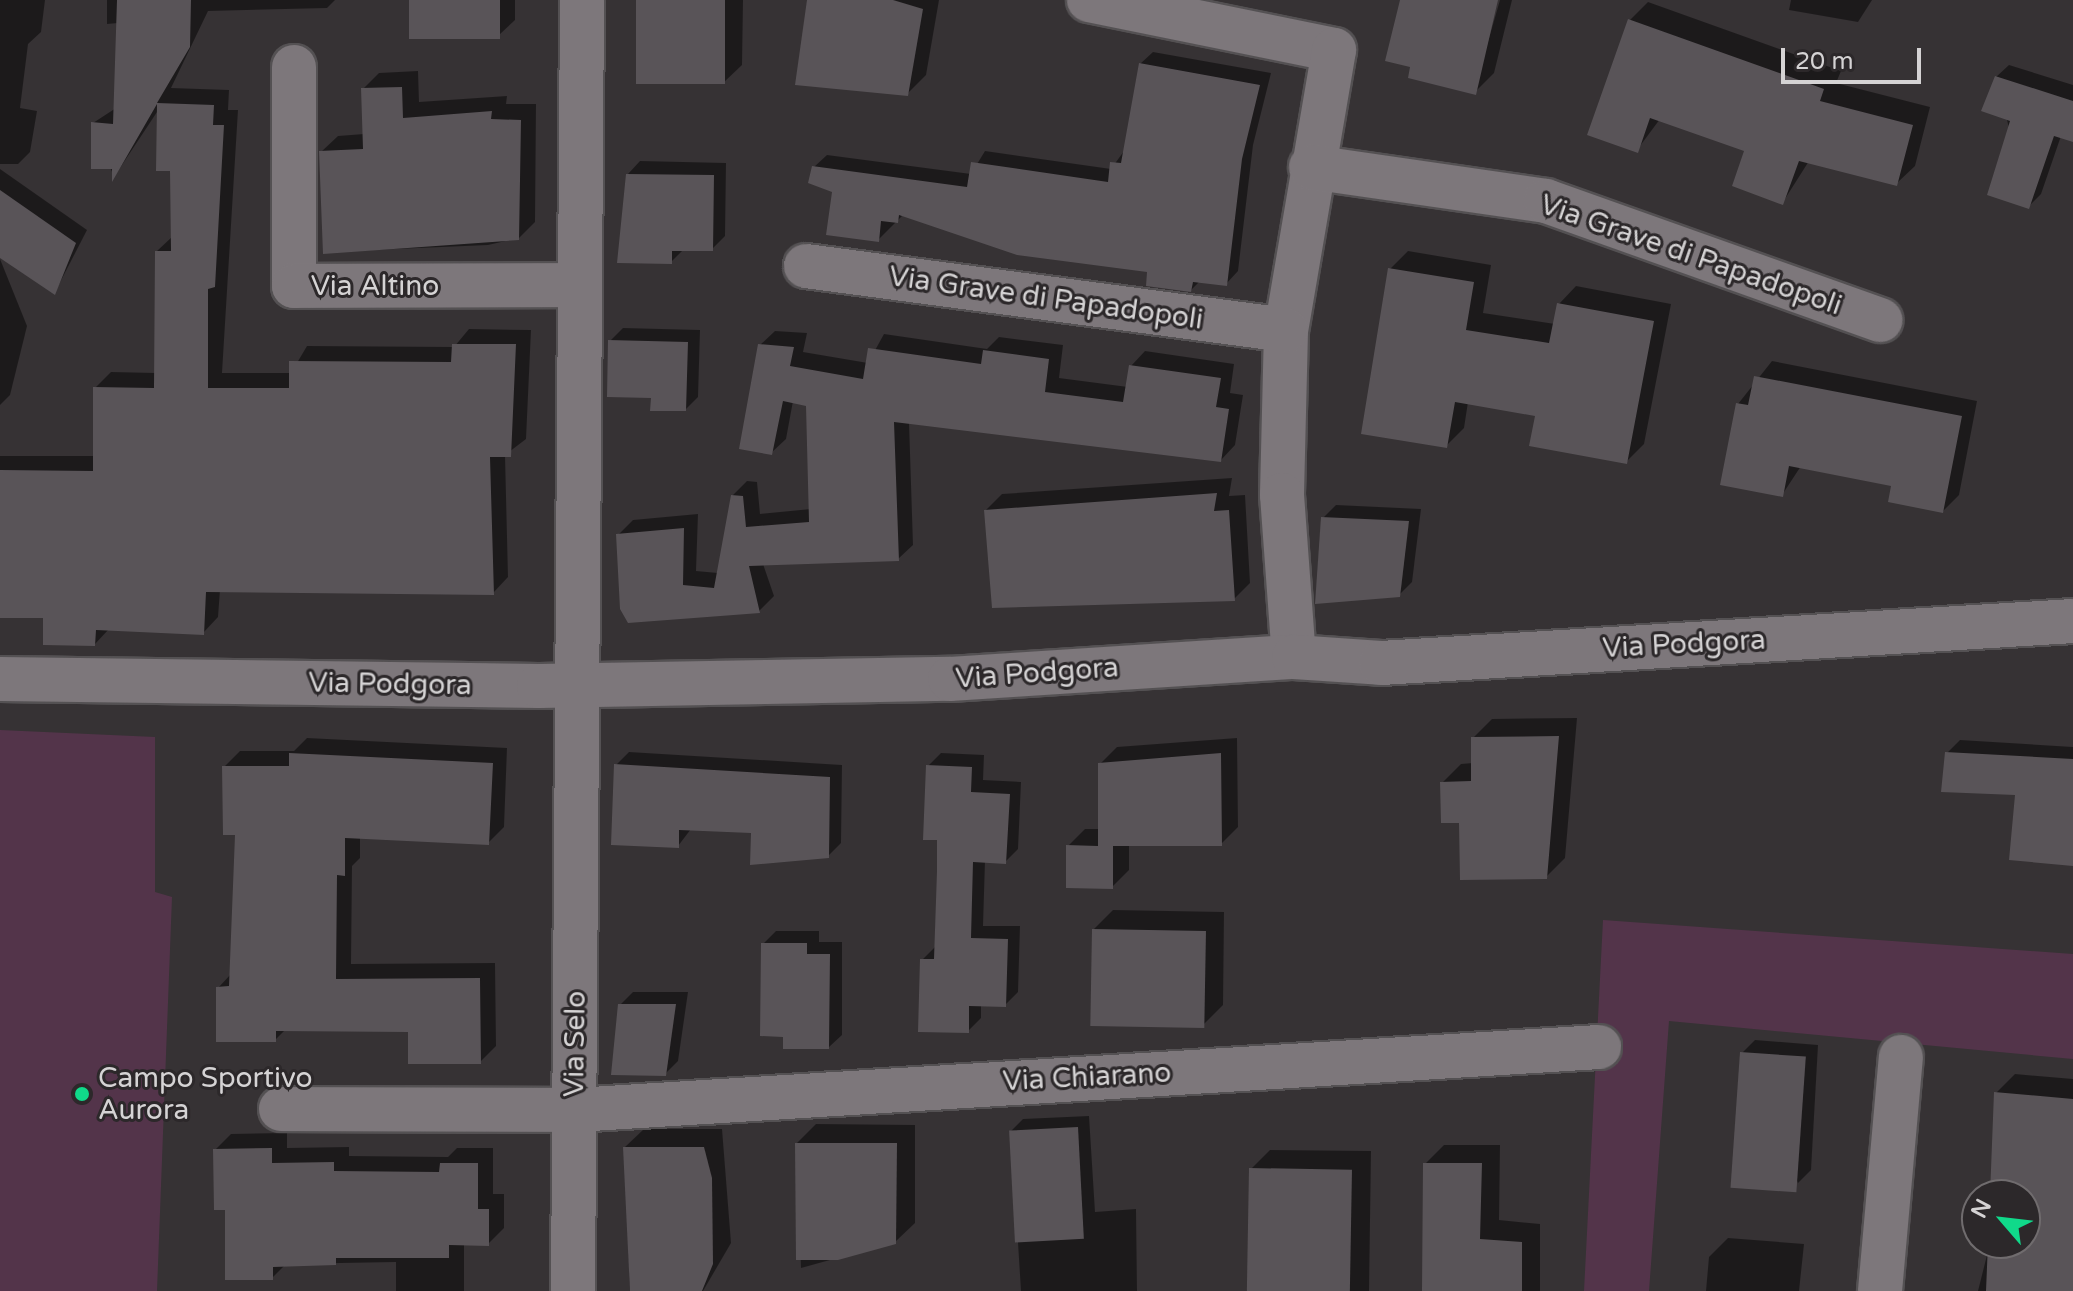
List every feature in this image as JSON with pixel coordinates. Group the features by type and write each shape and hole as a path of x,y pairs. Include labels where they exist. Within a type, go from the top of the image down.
{"street":[{"path":"577,684 582,0"},
{"path":"1089,0 1334,50 1311,167 1286,330 1282,495 1294,657"},
{"name":"Via Altino","path":"294,67 294,286 578,285"},
{"name":"Via Grave di Papadopoli","path":"1311,167 1546,201 1880,320"},
{"name":"Via Grave di Papadopoli","path":"806,266 1286,330"},
{"name":"Via Podgora","path":"0,679 577,684 950,679 1294,657 1381,663 2073,621"},
{"name":"Via Selo","path":"281,1109 575,1110 577,684"},
{"name":"Via Chiarano","path":"575,1110 1599,1047"},
{"path":"1880,1291 1901,1057"},
{"path":"573,1291 575,1110"}],"shaded area":[{"name":"Campo Sportivo Aurora","path":"0,730 155,737 155,892 172,897 157,1291 0,1291"},
{"path":"1603,920 2073,954 2073,1059 1669,1021 1649,1291 1584,1291"}],"building":[{"path":"117,0 191,0 190,47 157,103 214,105 213,125 224,125 215,287 208,289 208,388 289,388 289,361 451,362 452,344 516,344 511,457 490,457 494,595 206,592 204,635 96,630 95,646 43,645 43,618 0,618 0,470 93,471 93,387 154,388 155,251 171,251 170,171 156,171 157,104 112,182 112,169 91,169 91,122 113,124"},
{"path":"409,0 500,0 500,39 409,39"},
{"path":"636,0 725,0 725,84 636,84"},
{"path":"807,0 893,0 923,9 908,96 795,85"},
{"path":"1400,0 1498,0 1476,95 1408,78 1410,67 1385,61"},
{"path":"1628,19 1824,89 1820,101 1913,125 1897,186 1799,161 1783,205 1732,186 1744,151 1650,118 1638,153 1587,135"},
{"path":"1139,63 1260,85 1242,159 1227,286 1193,282 1191,292 1146,286 1147,272 1017,255 899,215 898,223 881,221 879,242 826,235 832,192 808,183 812,166 967,187 971,162 1108,182 1110,162 1121,163"},
{"path":"1995,76 2073,101 2073,142 2054,136 2029,209 1987,195 2010,121 1981,111"},
{"path":"402,87 403,118 492,111 491,119 521,120 519,240 323,254 319,151 363,149 361,88"},
{"path":"626,174 714,175 713,251 672,251 672,264 617,263"},
{"path":"0,190 76,243 55,295 0,258"},
{"path":"1388,268 1474,282 1466,330 1549,343 1557,303 1654,321 1627,464 1529,446 1535,416 1455,402 1447,448 1361,434"},
{"path":"608,340 688,342 686,411 650,411 651,398 607,397"},
{"path":"758,344 794,347 790,366 863,379 868,348 981,364 983,350 1049,359 1045,392 1123,402 1129,365 1221,378 1216,407 1229,409 1221,462 894,422 899,561 749,566 760,613 628,623 620,609 616,534 684,528 683,585 714,588 731,495 743,496 746,527 809,522 806,406 783,401 772,455 739,449"},
{"path":"1754,376 1962,416 1943,513 1888,502 1891,486 1789,466 1783,497 1720,485 1736,403 1748,405"},
{"path":"1217,493 1214,511 1229,510 1235,601 992,608 984,510"},
{"path":"1321,517 1409,521 1400,597 1315,604"},
{"path":"1559,736 1547,879 1460,880 1459,823 1441,823 1440,782 1471,781 1471,737"},
{"path":"1945,752 2073,759 2073,866 2009,860 2015,795 1941,792"},
{"path":"289,753 493,763 489,845 345,838 345,876 337,875 336,979 480,978 481,1064 408,1064 408,1032 276,1031 276,1042 216,1042 216,987 229,986 235,835 223,835 222,766 289,766"},
{"path":"1221,753 1222,846 1113,846 1113,889 1066,888 1066,845 1098,846 1098,763"},
{"path":"614,764 830,777 829,858 750,865 751,833 679,830 679,848 611,845"},
{"path":"926,765 972,767 971,792 1010,794 1006,864 973,862 971,938 1008,939 1006,1007 969,1006 969,1033 918,1032 920,959 934,959 937,871 937,840 923,840"},
{"path":"1092,929 1206,931 1204,1028 1090,1026"},
{"path":"761,943 807,943 807,954 830,954 829,1049 783,1049 783,1037 760,1036"},
{"path":"618,1004 676,1004 666,1076 611,1075"},
{"path":"1740,1052 1806,1057 1796,1192 1731,1188"},
{"path":"1994,1092 2073,1099 2073,1291 1986,1291 1987,1259 2041,1259 2041,1179 1991,1179"},
{"path":"1078,1127 1084,1239 1015,1242 1009,1131"},
{"path":"795,1143 897,1143 896,1244 838,1260 796,1260"},
{"path":"623,1147 704,1147 712,1178 713,1264 702,1291 630,1291"},
{"path":"272,1148 272,1163 334,1162 334,1171 439,1172 440,1163 478,1163 478,1209 489,1209 489,1246 449,1245 449,1258 336,1258 336,1265 273,1267 273,1280 225,1280 225,1210 214,1210 213,1149"},
{"path":"1423,1163 1482,1163 1480,1239 1522,1242 1522,1291 1422,1291"},
{"path":"1249,1168 1352,1170 1350,1291 1247,1291"}],"place":[{"name":"Campo Sportivo Aurora","path":"82,1094"}]}
